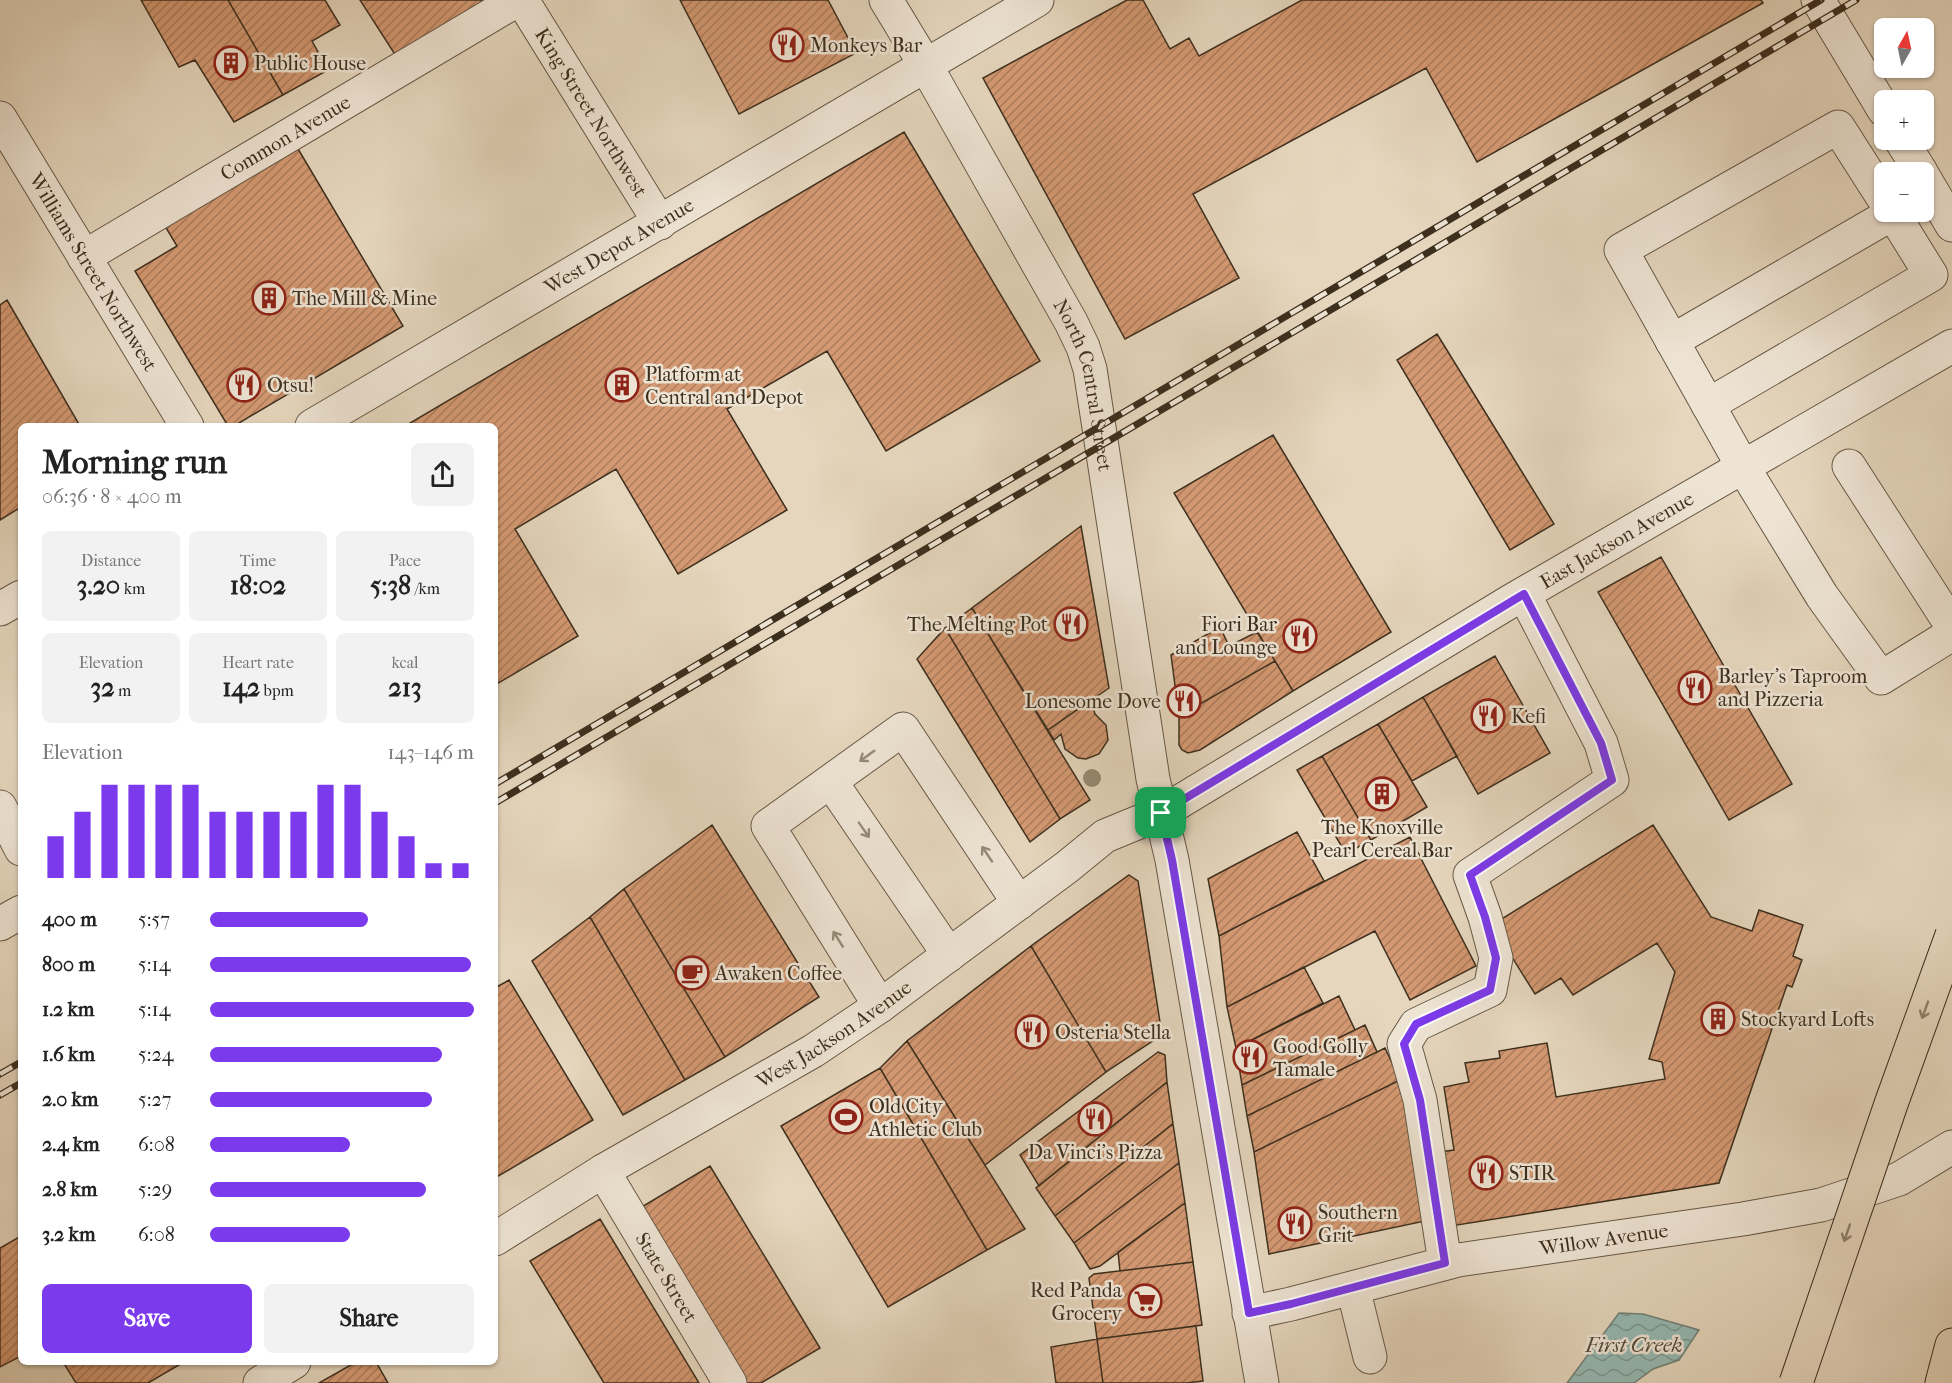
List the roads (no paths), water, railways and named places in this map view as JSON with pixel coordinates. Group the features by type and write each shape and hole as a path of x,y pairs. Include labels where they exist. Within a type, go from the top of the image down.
{"highway":[{"path":"1796,1383 1891,1104 1952,935"},
{"path":"1942,1383 1952,1345"}],"street":[{"name":"Common Avenue","path":"84,257 517,0"},
{"name":"King Street Northwest","path":"522,0 660,223"},
{"name":"North Central Street","path":"886,0 926,66 1071,322 1083,346 1090,369 1153,779 1180,906 1262,1383"},
{"name":"West Depot Avenue","path":"317,423 1036,0"},
{"path":"1818,0 1874,93"},
{"name":"Williams Street Northwest","path":"0,118 185,423"},
{"path":"1874,183 1838,127 1621,250 1743,466 1822,596 1881,678 1952,634"},
{"path":"1934,198 1952,225"},
{"path":"1672,340 1874,219"},
{"path":"1708,405 1930,275 1899,222"},
{"name":"East Jackson Avenue","path":"1161,813 1524,594 1952,346"},
{"path":"1849,466 1952,626"},
{"path":"1445,1263 1420,1100 1404,1044 1416,1024 1490,990 1496,958 1470,875 1612,780 1601,743 1524,594"},
{"path":"0,609 18,599"},
{"path":"880,1006 768,826 903,729 1019,903"},
{"path":"831,782 950,955"},
{"path":"0,807 18,843"},
{"name":"West Jackson Avenue","path":"498,1237 603,1171 804,1056 880,1006 1105,837 1161,813"},
{"path":"0,924 18,914"},
{"name":"Willow Avenue","path":"1249,1313 1445,1263 1743,1219 1821,1205 1899,1179 1952,1147"},
{"name":"State Street","path":"603,1171 730,1383"},
{"path":"1353,1288 1370,1357"},
{"path":"260,1383 289,1365"}],"water":[{"name":"First Creek","path":"1619,1313 1643,1314 1699,1330 1679,1360 1653,1369 1634,1383 1567,1383"}],"railway":[{"path":"498,782 1821,0"},
{"path":"498,801 1856,0"},
{"path":"0,1074 18,1064"},
{"path":"0,1095 18,1085"}],"place":[{"name":"Monkeys Bar","path":"787,45"},
{"name":"Public House","path":"231,63"},
{"name":"The Mill & Mine","path":"269,298"},
{"name":"Otsu!","path":"244,385"},
{"name":"Platform at Central and Depot","path":"622,385"},
{"name":"The Melting Pot","path":"1071,624"},
{"name":"Fiori Bar and Lounge","path":"1300,636"},
{"name":"Barley's Taproom and Pizzeria","path":"1695,688"},
{"name":"Lonesome Dove","path":"1184,701"},
{"name":"Kefi","path":"1488,716"},
{"name":"The Knoxville Pearl Cereal Bar","path":"1382,794"},
{"name":"Awaken Coffee","path":"692,973"},
{"name":"Stockyard Lofts","path":"1718,1019"},
{"name":"Osteria Stella","path":"1032,1032"},
{"name":"Good Golly Tamale","path":"1250,1057"},
{"name":"Old City Athletic Club","path":"846,1117"},
{"name":"Da Vinci's Pizza","path":"1095,1119"},
{"name":"STIR","path":"1486,1173"},
{"name":"Southern Grit","path":"1295,1224"},
{"name":"Red Panda Grocery","path":"1145,1301"}]}
